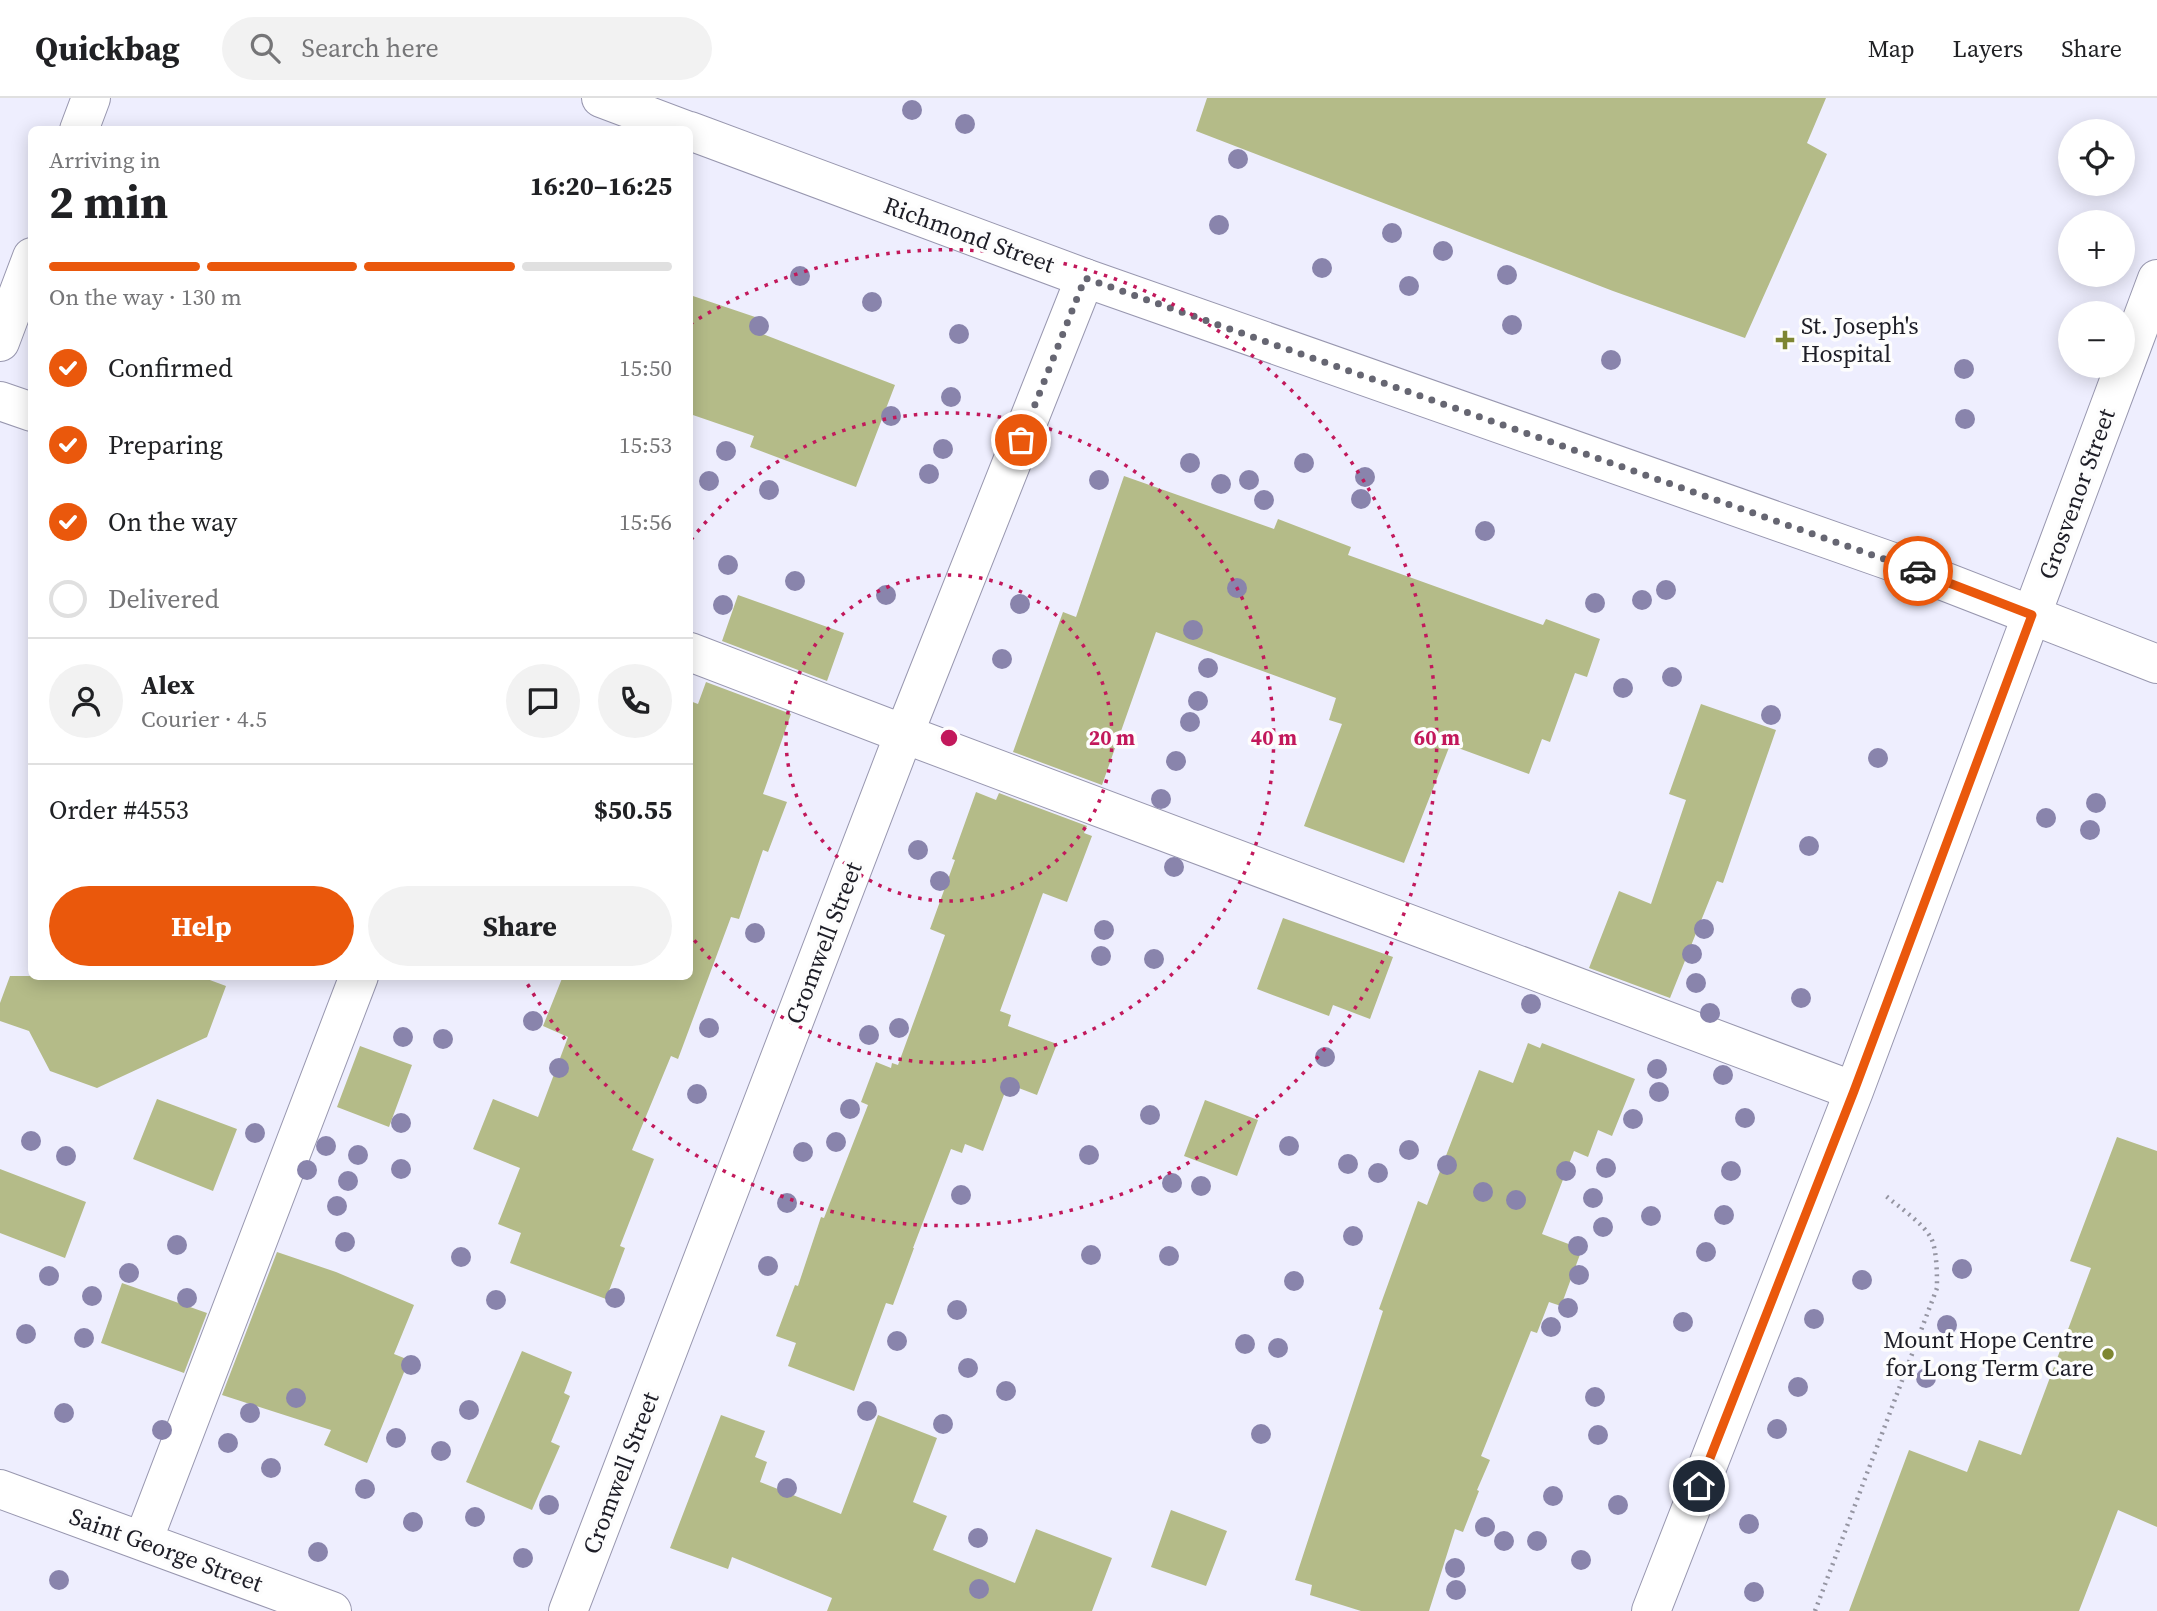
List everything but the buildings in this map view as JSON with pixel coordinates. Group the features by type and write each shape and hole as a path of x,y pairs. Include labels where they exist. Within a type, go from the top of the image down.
{"street":[{"path":"80,126 91,98"},
{"name":"Richmond Street","path":"601,98 677,126"},
{"name":"Richmond Street","path":"693,132 1085,278 1910,568 2157,664"},
{"path":"0,342 28,268"},
{"name":"Cromwell Street","path":"568,1611 904,734 1085,278"},
{"name":"Grosvenor Street","path":"1651,1611 1854,1091 2157,279"},
{"path":"0,401 28,411"},
{"path":"693,653 1854,1091"},
{"path":"143,1541 357,980"},
{"name":"Saint George Street","path":"0,1489 332,1611"}],"path":[{"path":"1815,1611 1937,1288 1937,1270 1931,1238 1914,1219 1886,1196"}],"way so far":[{"path":"1021,440 1085,278 1918,571"}],"place":[{"name":"St. Joseph's Hospital","path":"1785,340"},
{"name":"Mount Hope Centre for Long Term Care","path":"2108,1354"}],"route":[{"path":"1699,1486 1854,1091 2032,615 1918,571"}]}
